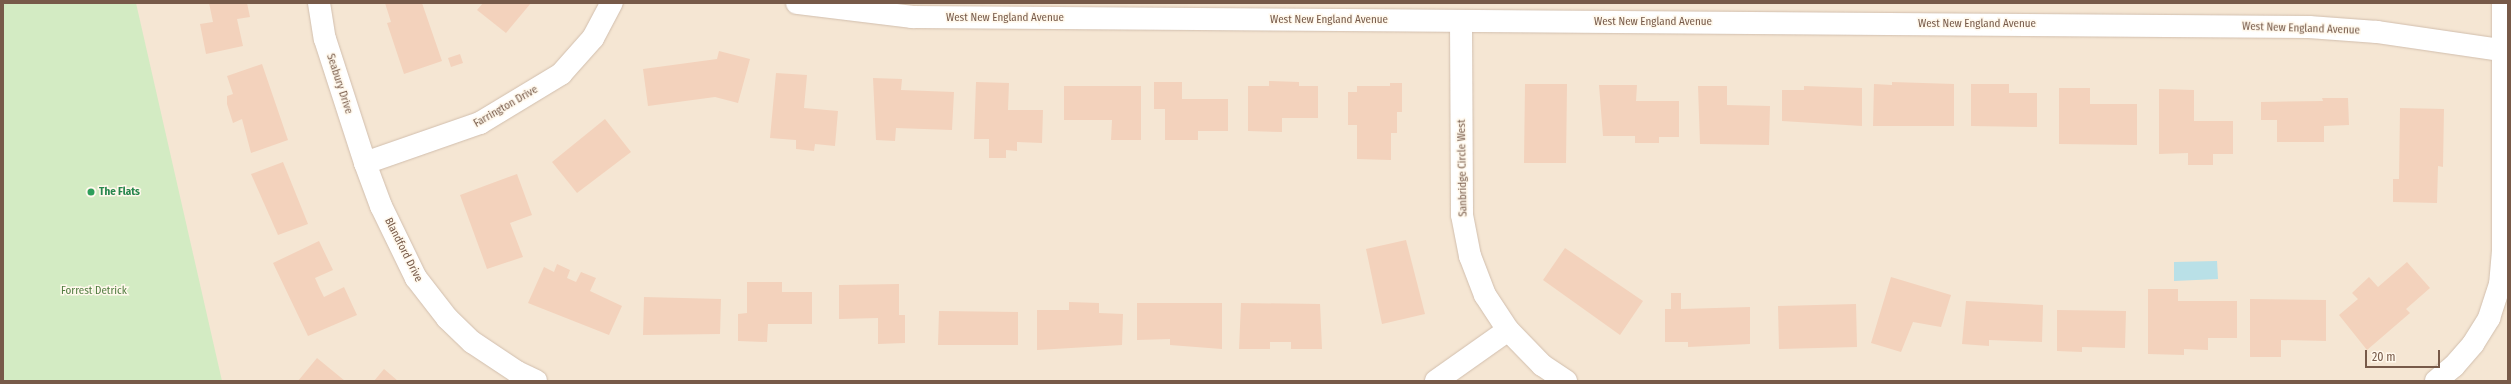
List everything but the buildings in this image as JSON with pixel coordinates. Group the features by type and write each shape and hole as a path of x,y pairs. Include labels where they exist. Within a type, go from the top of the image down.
{"street":[{"name":"Seabury Drive","path":"319,3 325,39 365,163"},
{"name":"Farrington Drive","path":"365,163 480,124 561,74 592,38 612,3"},
{"name":"West New England Avenue","path":"797,3 912,17 2310,27 2377,32 2505,50"},
{"path":"2436,381 2454,366 2473,344 2488,318 2500,285 2503,252 2505,50 2502,3"},
{"name":"Sanbridge Circle West","path":"1461,21 1462,214 1470,256 1485,294 1508,330 1542,365 1566,381"},
{"name":"Blandford Drive","path":"365,163 384,212 416,278 429,297 472,342 517,372 536,381"},
{"path":"1436,381 1508,330"}],"shaded area":[{"path":"123,3 2508,3 2508,381 219,381"}],"green space":[{"name":"Forrest Detrick","path":"3,3 136,3 222,381 3,381"}],"water":[{"path":"2217,261 2218,279 2174,281 2174,262"}],"place":[{"name":"The Flats","path":"91,192"}]}
